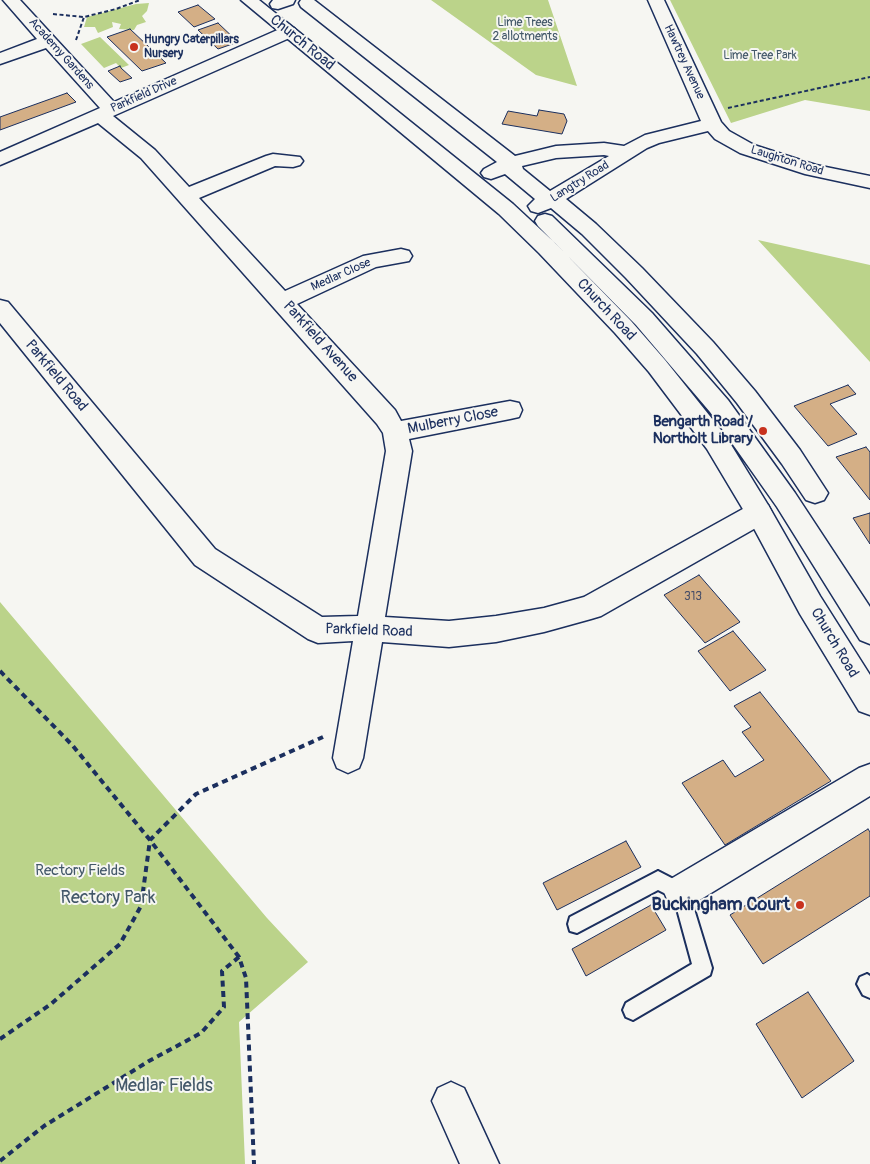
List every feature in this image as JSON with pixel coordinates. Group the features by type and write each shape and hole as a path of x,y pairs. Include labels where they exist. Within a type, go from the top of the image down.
{"main road":[{"name":"Academy Gardens","path":"12,0 49,41 105,112"},
{"name":"Church Road","path":"249,0 481,188 547,248 590,291 657,366 716,442 759,513 810,605 870,701"},
{"name":"Hawtrey Avenue","path":"656,0 717,116"},
{"name":"Church Road","path":"280,1 461,149"},
{"path":"307,3 511,163 514,172 544,196 554,199 634,272 705,348 768,425 815,493"},
{"name":"Parkfield Drive","path":"0,159 288,32"},
{"path":"0,59 49,41"},
{"name":"Parkfield Avenue","path":"105,112 148,154 283,301 386,417 395,432 399,451 368,628 348,758"},
{"name":"Langtry Road","path":"532,209 554,199 626,152 652,139 717,116"},
{"name":"Laughton Road","path":"717,116 722,135 747,149 812,170 870,182"},
{"name":"Langtry Road","path":"484,167 511,163 556,152 604,149 626,152"},
{"path":"185,196 273,160 293,161"},
{"name":"Church Road","path":"484,167 566,240 637,312 719,406 786,500 870,631"},
{"name":"Medlar Close","path":"283,301 371,261 401,256"},
{"name":"Parkfield Road","path":"0,308 205,556 318,630 368,628 449,634 496,629 544,620 591,607 759,513"},
{"name":"Mulberry Close","path":"395,432 510,410"},
{"path":"681,892 870,779"},
{"path":"451,1101 480,1164"}],"lane":[{"path":"577,924 658,880 681,892 703,968 633,1010"}],"path":[{"path":"46,13 84,17 116,9 140,0"},
{"path":"74,43 84,17"},
{"path":"717,116 870,77"},
{"path":"0,671 73,746 150,840 239,957 246,978 254,1164"},
{"path":"0,1038 51,1004 120,944 141,906 150,840 196,794 353,723"},
{"path":"0,1161 44,1126 149,1061 201,1033 224,1007 222,971 239,957"}],"green space":[{"name":"Lime Trees 2 allotments","path":"431,0 548,0 577,86 536,75"},
{"name":"Lime Tree Park","path":"670,0 870,0 870,111 805,100 731,123"},
{"path":"149,3 147,11 142,16 146,22 137,25 134,30 119,29 121,24 112,22 113,27 98,33 95,27 84,27 87,17 136,4"},
{"path":"100,37 129,65 121,68 116,63 104,68 81,44"},
{"path":"758,240 870,265 870,362"},
{"name":"Rectory Park","path":"0,602 267,918 308,962 239,1022 245,1164 0,1164"}],"building":[{"path":"198,5 215,19 194,27 178,12"},
{"path":"218,23 238,42 218,49 198,30"},
{"name":"Hungry Caterpillars Nursery","path":"130,29 166,63 142,71 107,37"},
{"path":"120,66 132,78 120,82 108,71"},
{"path":"67,93 76,102 0,130 0,117"},
{"path":"539,110 564,114 567,121 562,134 502,124 508,111 537,116"},
{"path":"848,385 856,394 830,404 857,434 828,446 794,406"},
{"path":"866,447 870,452 870,500 836,457"},
{"path":"870,513 870,544 853,518"},
{"path":"699,575 740,622 705,643 664,595"},
{"path":"733,631 766,670 730,691 698,651"},
{"path":"760,692 831,781 725,845 682,783 723,760 735,777 764,760 742,732 751,727 734,706"},
{"name":"Buckingham Court","path":"868,829 870,832 870,896 763,964 730,915"},
{"path":"626,841 641,867 557,910 543,883"},
{"path":"651,905 666,930 586,976 572,949"},
{"path":"808,992 854,1061 802,1098 756,1024"}],"place":[{"name":"Hungry Caterpillars Nursery","path":"134,47"},
{"name":"Bengarth Road / Northolt Library","path":"763,431"},
{"name":"Buckingham Court","path":"800,905"}],"park label":[{"name":"Rectory Fields","path":"80,871"},
{"name":"Medlar Fields","path":"164,1086"}]}
